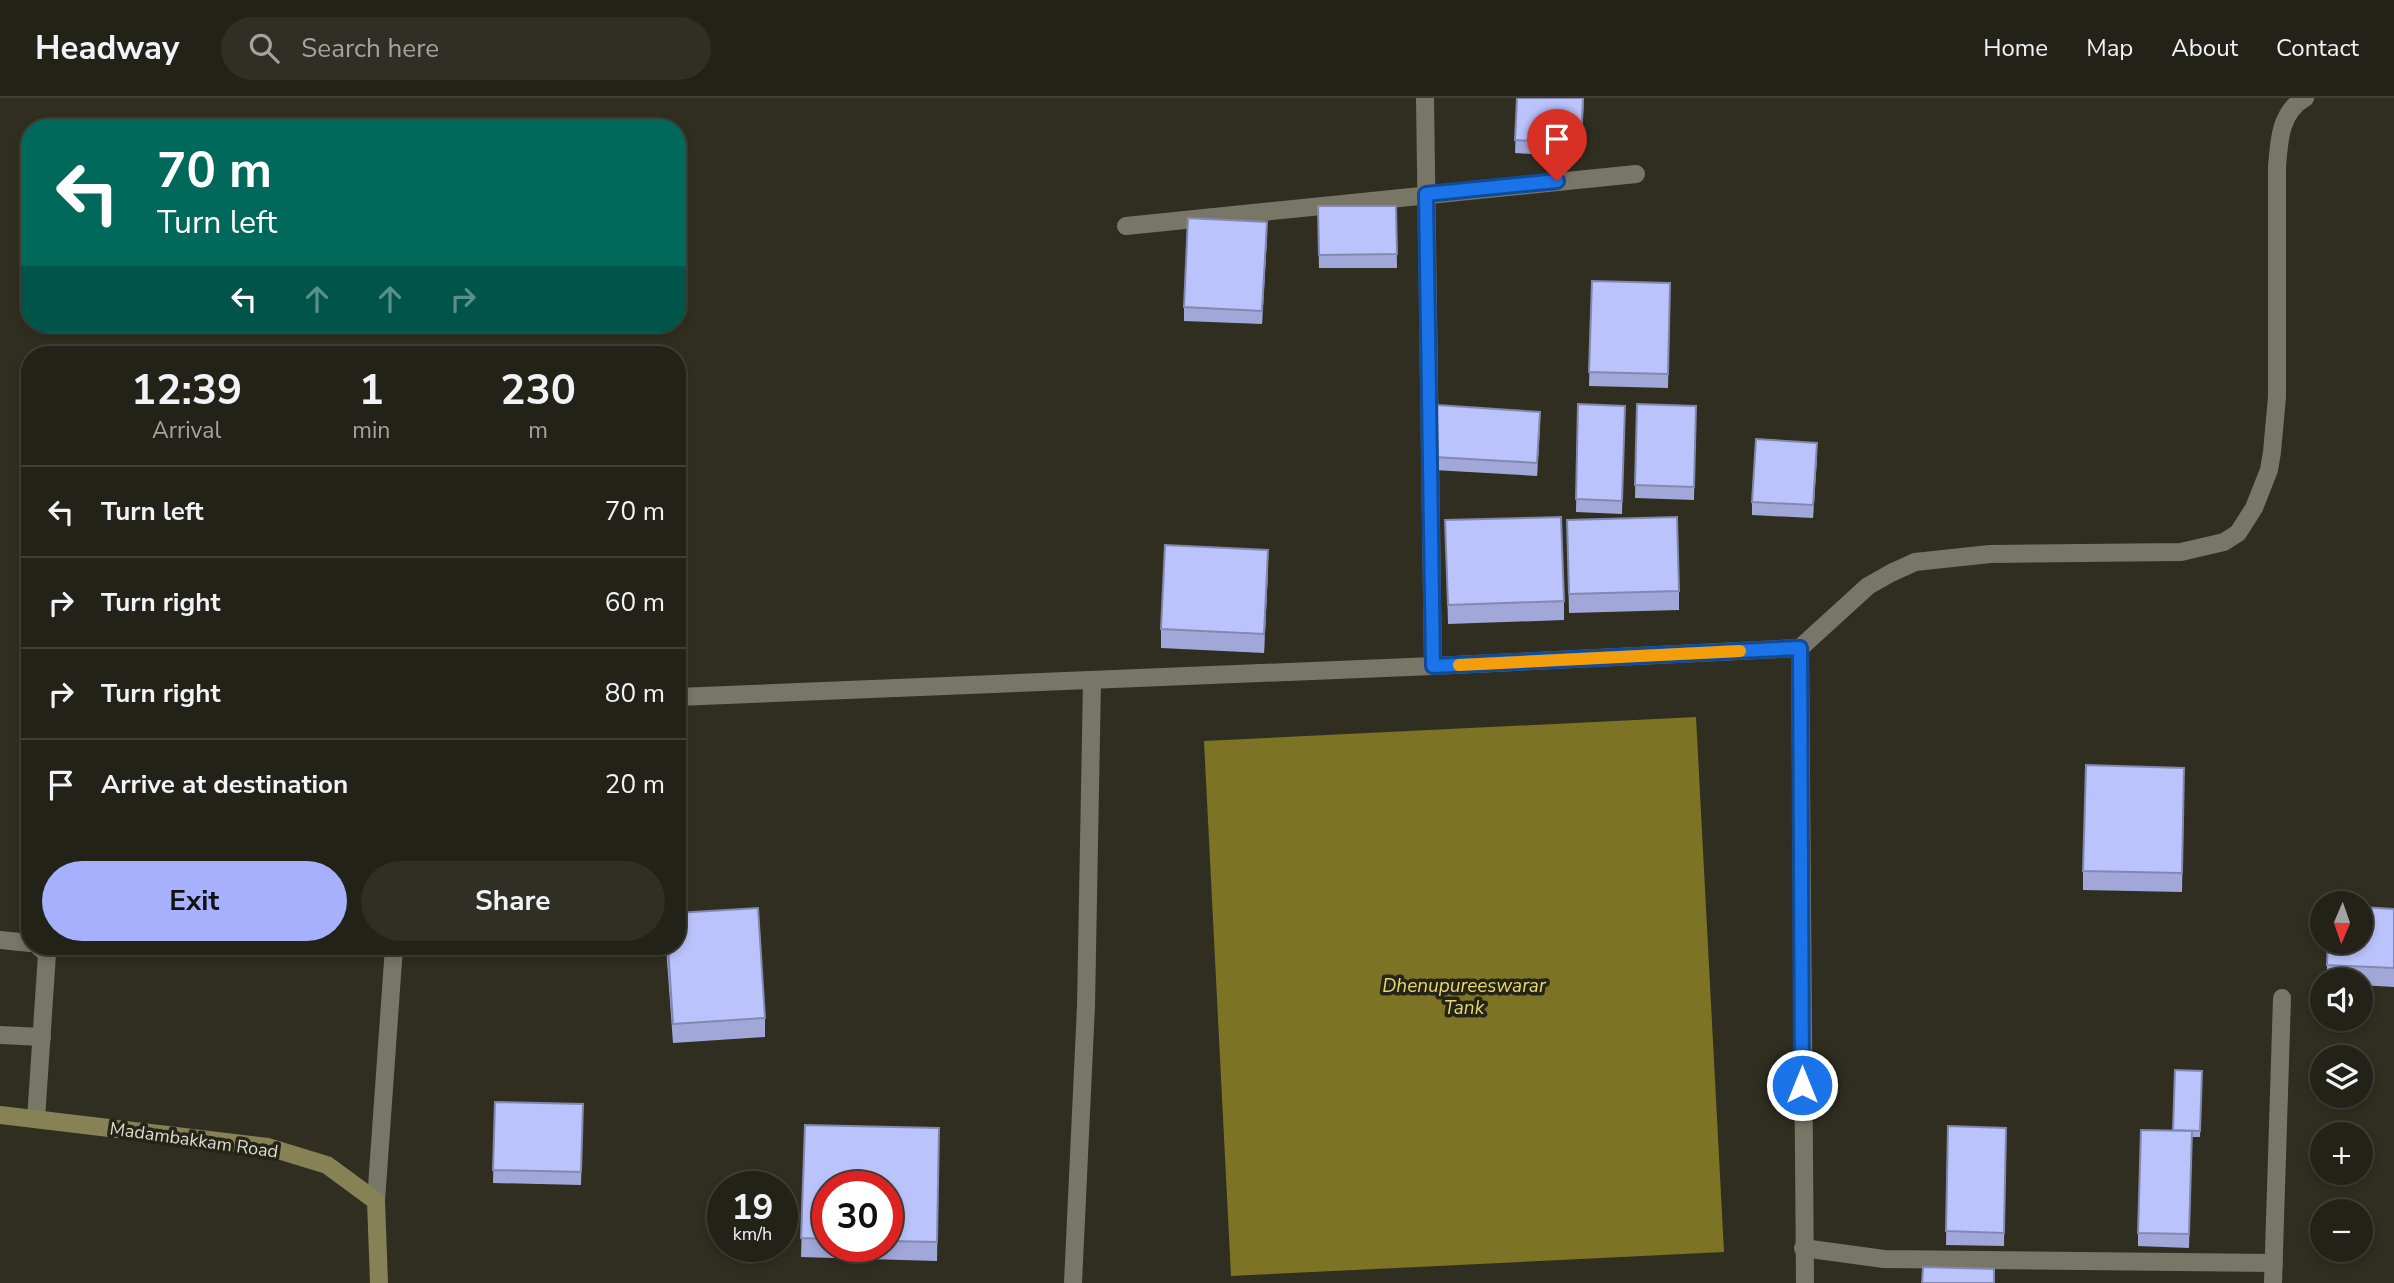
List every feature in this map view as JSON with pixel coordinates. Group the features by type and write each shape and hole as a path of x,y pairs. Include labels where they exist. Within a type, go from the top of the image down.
{"street":[{"path":"1425,98 1433,666"},
{"path":"686,697 1800,648 1868,586 1915,562 1990,554 2181,552 2224,542 2238,533 2254,508 2269,470 2277,397 2277,167 2280,136 2295,103 2305,98"},
{"path":"1126,226 1636,174"},
{"path":"1800,648 1805,1283"},
{"path":"1073,1283 1086,1006 1092,681"},
{"path":"0,940 21,942"},
{"path":"36,1119 47,955"},
{"path":"379,1283 376,1201 393,955"},
{"path":"2273,1283 2282,998"},
{"path":"0,1035 42,1037"},
{"name":"Madambakkam Road","path":"0,1115 268,1147 327,1165 376,1201"},
{"path":"1803,1248 1884,1259 2274,1263"}],"water":[{"name":"Dhenupureeswarar Tank","path":"1696,717 1724,1252 1231,1276 1204,741"}],"building":[{"path":"1517,98 1583,98 1581,144 1515,140"},
{"path":"1318,206 1396,206 1397,254 1319,255"},
{"path":"1188,218 1267,222 1262,311 1184,307"},
{"path":"1592,281 1670,283 1668,374 1589,372"},
{"path":"1578,404 1625,406 1622,501 1576,499"},
{"path":"1637,404 1696,406 1694,487 1635,485"},
{"path":"1437,405 1540,412 1537,463 1434,457"},
{"path":"1756,439 1817,443 1813,505 1752,502"},
{"path":"1561,517 1564,601 1448,605 1445,520"},
{"path":"1677,517 1679,591 1569,594 1567,520"},
{"path":"1165,545 1268,550 1264,634 1161,629"},
{"path":"2086,765 2184,768 2182,873 2083,871"},
{"path":"758,908 765,1018 673,1024 669,955 686,955 686,912"},
{"path":"2373,908 2394,909 2394,968 2327,965 2327,954 2373,954"},
{"path":"2175,1070 2202,1071 2200,1131 2173,1130"},
{"path":"495,1102 583,1104 581,1172 493,1170"},
{"path":"805,1125 939,1128 937,1242 903,1241 903,1171 812,1171 812,1238 801,1238"},
{"path":"1948,1126 2006,1128 2004,1233 1946,1231"},
{"path":"2141,1130 2192,1131 2189,1234 2138,1233"},
{"path":"1923,1267 1994,1269 1994,1283 1922,1283"}],"slow traffic":[{"path":"1459,665 1740,651"}],"route":[{"path":"1557,181 1426,194 1433,666 1800,648 1802,1085"}]}
